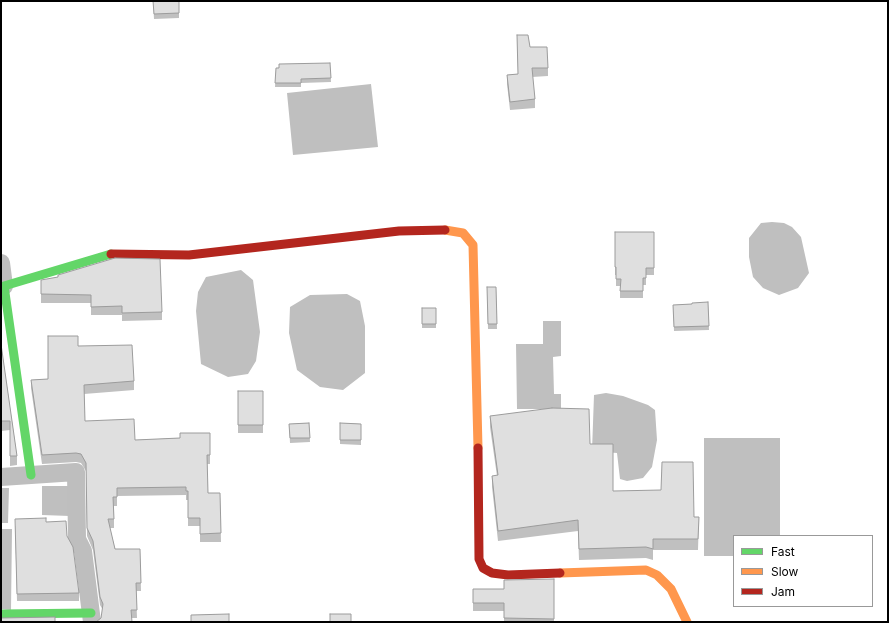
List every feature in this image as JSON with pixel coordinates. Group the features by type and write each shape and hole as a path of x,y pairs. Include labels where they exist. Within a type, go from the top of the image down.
{"street":[{"path":"4,286 113,254 189,254 399,231 448,230 463,233 473,245 480,513 479,559 483,568 492,574 508,575 646,570 657,575 671,589 687,622"},
{"path":"1,263 31,475"},
{"path":"1,477 76,472 77,539 83,551 92,618 1,614"}],"shaded area":[{"path":"371,84 378,147 293,155 287,93"},
{"path":"761,223 784,223 792,227 801,237 809,273 798,288 779,295 763,288 753,277 749,257 749,238"},
{"path":"241,270 253,280 260,332 256,361 248,374 228,377 201,364 196,311 198,292 206,277"},
{"path":"347,294 360,301 365,326 365,373 343,390 320,387 297,370 289,333 290,307 310,295"},
{"path":"543,321 561,321 561,356 553,357 554,394 561,394 561,409 517,409 516,344 543,344"},
{"path":"606,393 623,396 648,405 655,410 657,440 652,467 643,478 627,481 620,479 617,453 592,451 594,395"},
{"path":"704,438 780,438 780,535 733,535 733,556 704,556"},
{"path":"42,486 70,486 70,516 42,515"},
{"path":"1,488 9,488 8,523 1,523"},
{"path":"1,529 12,529 11,610 1,609"}],"building":[{"path":"153,1 179,1 179,13 154,14"},
{"path":"517,35 528,35 530,47 547,47 548,68 532,68 535,99 510,102 507,75 518,74"},
{"path":"330,63 331,78 301,79 301,83 275,83 276,68 279,68 279,64"},
{"path":"615,232 654,232 654,268 646,268 646,278 643,278 643,291 620,291 621,279 616,279"},
{"path":"115,258 160,259 162,312 122,313 122,306 91,307 91,295 41,294 41,280 58,277 58,275"},
{"path":"487,287 496,287 497,324 488,324"},
{"path":"708,302 709,326 674,327 673,305"},
{"path":"422,308 436,308 436,324 422,324"},
{"path":"48,336 78,336 78,346 132,345 134,381 84,385 85,421 134,419 135,440 180,438 180,433 210,433 210,455 207,455 208,493 220,493 221,533 200,534 200,518 188,518 188,491 186,491 186,487 117,488 117,497 113,497 114,519 108,519 115,549 140,549 141,583 136,583 137,610 131,610 132,622 96,622 101,618 103,604 100,597 93,541 87,528 86,463 81,454 76,453 42,455 31,380 48,379"},
{"path":"1,344 17,456 10,456 10,421 1,421"},
{"path":"238,391 263,391 263,425 238,425"},
{"path":"552,408 589,409 590,444 613,444 613,491 661,490 662,462 693,462 694,517 699,517 698,539 653,539 653,549 646,547 579,549 578,520 498,531 492,476 498,475 490,416"},
{"path":"309,423 310,438 290,438 289,424"},
{"path":"340,423 361,424 361,440 340,440"},
{"path":"46,518 46,522 66,521 67,536 73,547 79,593 17,594 15,519"},
{"path":"554,579 554,619 504,618 504,603 473,603 473,589 504,589 504,580"},
{"path":"229,614 229,622 191,622 191,615"},
{"path":"330,614 351,614 351,622 330,622"},
{"path":"55,617 55,622 1,622 1,618"}],"traffic: fast":[{"path":"31,475 4,286 111,254"},
{"path":"1,614 91,613"}],"traffic: slow":[{"path":"445,230 463,233 473,245 478,448"},
{"path":"560,573 646,570 657,575 671,589 687,622"}],"traffic: jam":[{"path":"111,254 189,255 399,231 445,230"},
{"path":"478,448 479,559 483,568 492,573 508,575 560,573"}]}
